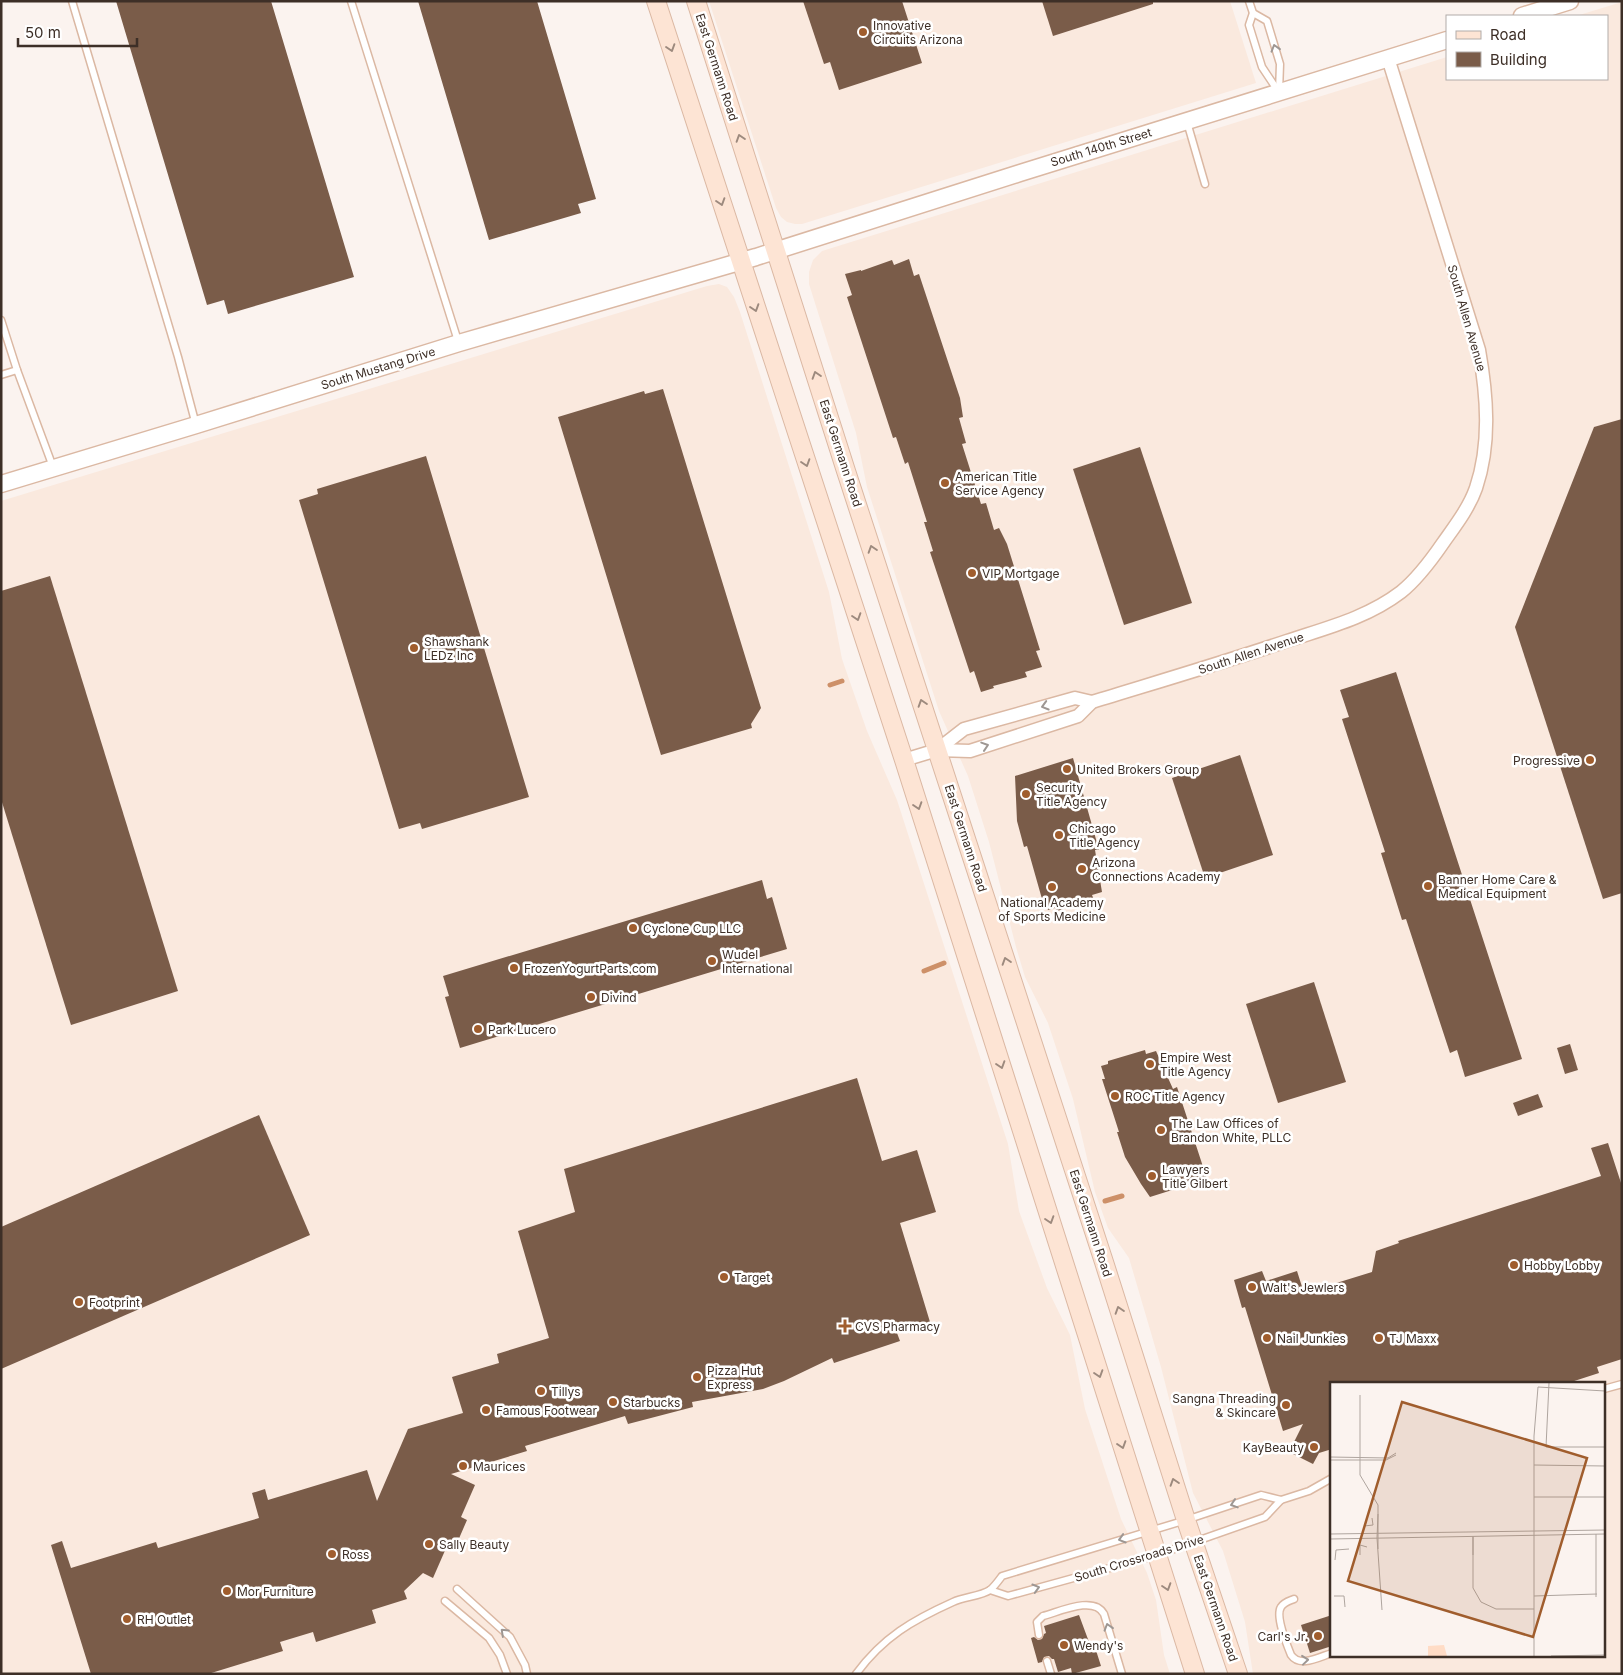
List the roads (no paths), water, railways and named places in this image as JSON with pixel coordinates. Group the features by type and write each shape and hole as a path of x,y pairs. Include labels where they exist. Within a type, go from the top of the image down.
{"main road":[{"path":"656,1 748,260 904,760 1195,1674"},
{"name":"East Germann Road","path":"696,1 1186,1520 1238,1674"}],"street":[{"path":"1525,15 1570,1"},
{"name":"South 140th Street","path":"748,260 1446,40"},
{"name":"South Allen Avenue","path":"904,760 937,750 970,750 979,748 1078,716 1092,702 1334,626 1362,615 1402,591 1434,557 1458,522 1476,489 1484,456 1486,425 1484,378 1479,350 1388,58"},
{"name":"South Mustang Drive","path":"1,484 459,343 748,260"},
{"name":"South Allen Avenue","path":"937,750 964,729 1075,698 1092,702"}],"lane":[{"path":"72,1 178,357 196,425"},
{"path":"351,1 459,343"},
{"path":"1249,1 1253,12 1249,25 1262,67 1279,92"},
{"path":"1253,12 1266,20 1280,64 1279,92"},
{"path":"1186,121 1205,184"},
{"path":"1,320 17,370 54,468"},
{"path":"1,375 17,370"},
{"path":"1606,1388 1622,1384"},
{"name":"South Crossroads Drive","path":"990,1590 1008,1596 1194,1543 1265,1517 1281,1500 1309,1491 1330,1479"},
{"name":"South Crossroads Drive","path":"856,1674 871,1654 905,1626 921,1616 957,1600 990,1590 1002,1576 1186,1520 1260,1495 1281,1500"},
{"path":"457,1589 510,1637 528,1674"},
{"path":"1294,1599 1285,1603 1279,1609 1279,1617 1290,1655 1294,1660 1300,1662 1330,1654"},
{"path":"446,1601 489,1638 500,1655 507,1674"},
{"path":"1039,1635 1037,1622 1043,1616 1086,1604 1096,1606 1104,1614 1122,1674"},
{"path":"1047,1661 1051,1674"}],"waterway":[{"path":"830,685 842,681"},
{"path":"924,971 944,963"},
{"path":"1105,1201 1122,1196"}],"place":[{"name":"Innovative Circuits Arizona","path":"863,32"},
{"name":"American Title Service Agency","path":"945,483"},
{"name":"VIP Mortgage","path":"972,573"},
{"name":"Shawshank LEDz Inc","path":"414,648"},
{"name":"Progressive","path":"1590,760"},
{"name":"United Brokers Group","path":"1067,769"},
{"name":"Security Title Agency","path":"1026,794"},
{"name":"Chicago Title Agency","path":"1059,835"},
{"name":"Arizona Connections Academy","path":"1082,869"},
{"name":"Banner Home Care & Medical Equipment","path":"1428,886"},
{"name":"National Academy of Sports Medicine","path":"1052,887"},
{"name":"Cyclone Cup LLC","path":"633,928"},
{"name":"Wudel International","path":"712,961"},
{"name":"FrozenYogurtParts.com","path":"514,968"},
{"name":"Divind","path":"591,997"},
{"name":"Park Lucero","path":"478,1029"},
{"name":"Empire West Title Agency","path":"1150,1064"},
{"name":"ROC Title Agency","path":"1115,1096"},
{"name":"The Law Offices of Brandon White, PLLC","path":"1161,1130"},
{"name":"Lawyers Title Gilbert","path":"1152,1176"},
{"name":"Hobby Lobby","path":"1514,1265"},
{"name":"Target","path":"724,1277"},
{"name":"Walt's Jewlers","path":"1252,1287"},
{"name":"Footprint","path":"79,1302"},
{"name":"CVS Pharmacy","path":"845,1326"},
{"name":"Nail Junkies","path":"1267,1338"},
{"name":"TJ Maxx","path":"1379,1338"},
{"name":"Pizza Hut Express","path":"697,1377"},
{"name":"Tillys","path":"541,1391"},
{"name":"Starbucks","path":"613,1402"},
{"name":"Sangna Threading & Skincare","path":"1286,1405"},
{"name":"Famous Footwear","path":"486,1410"},
{"name":"KayBeauty","path":"1314,1447"},
{"name":"Maurices","path":"463,1466"},
{"name":"Sally Beauty","path":"429,1544"},
{"name":"Ross","path":"332,1554"},
{"name":"Mor Furniture","path":"227,1591"},
{"name":"RH Outlet","path":"127,1619"},
{"name":"Carl's Jr.","path":"1318,1636"},
{"name":"Wendy's","path":"1064,1645"}]}
